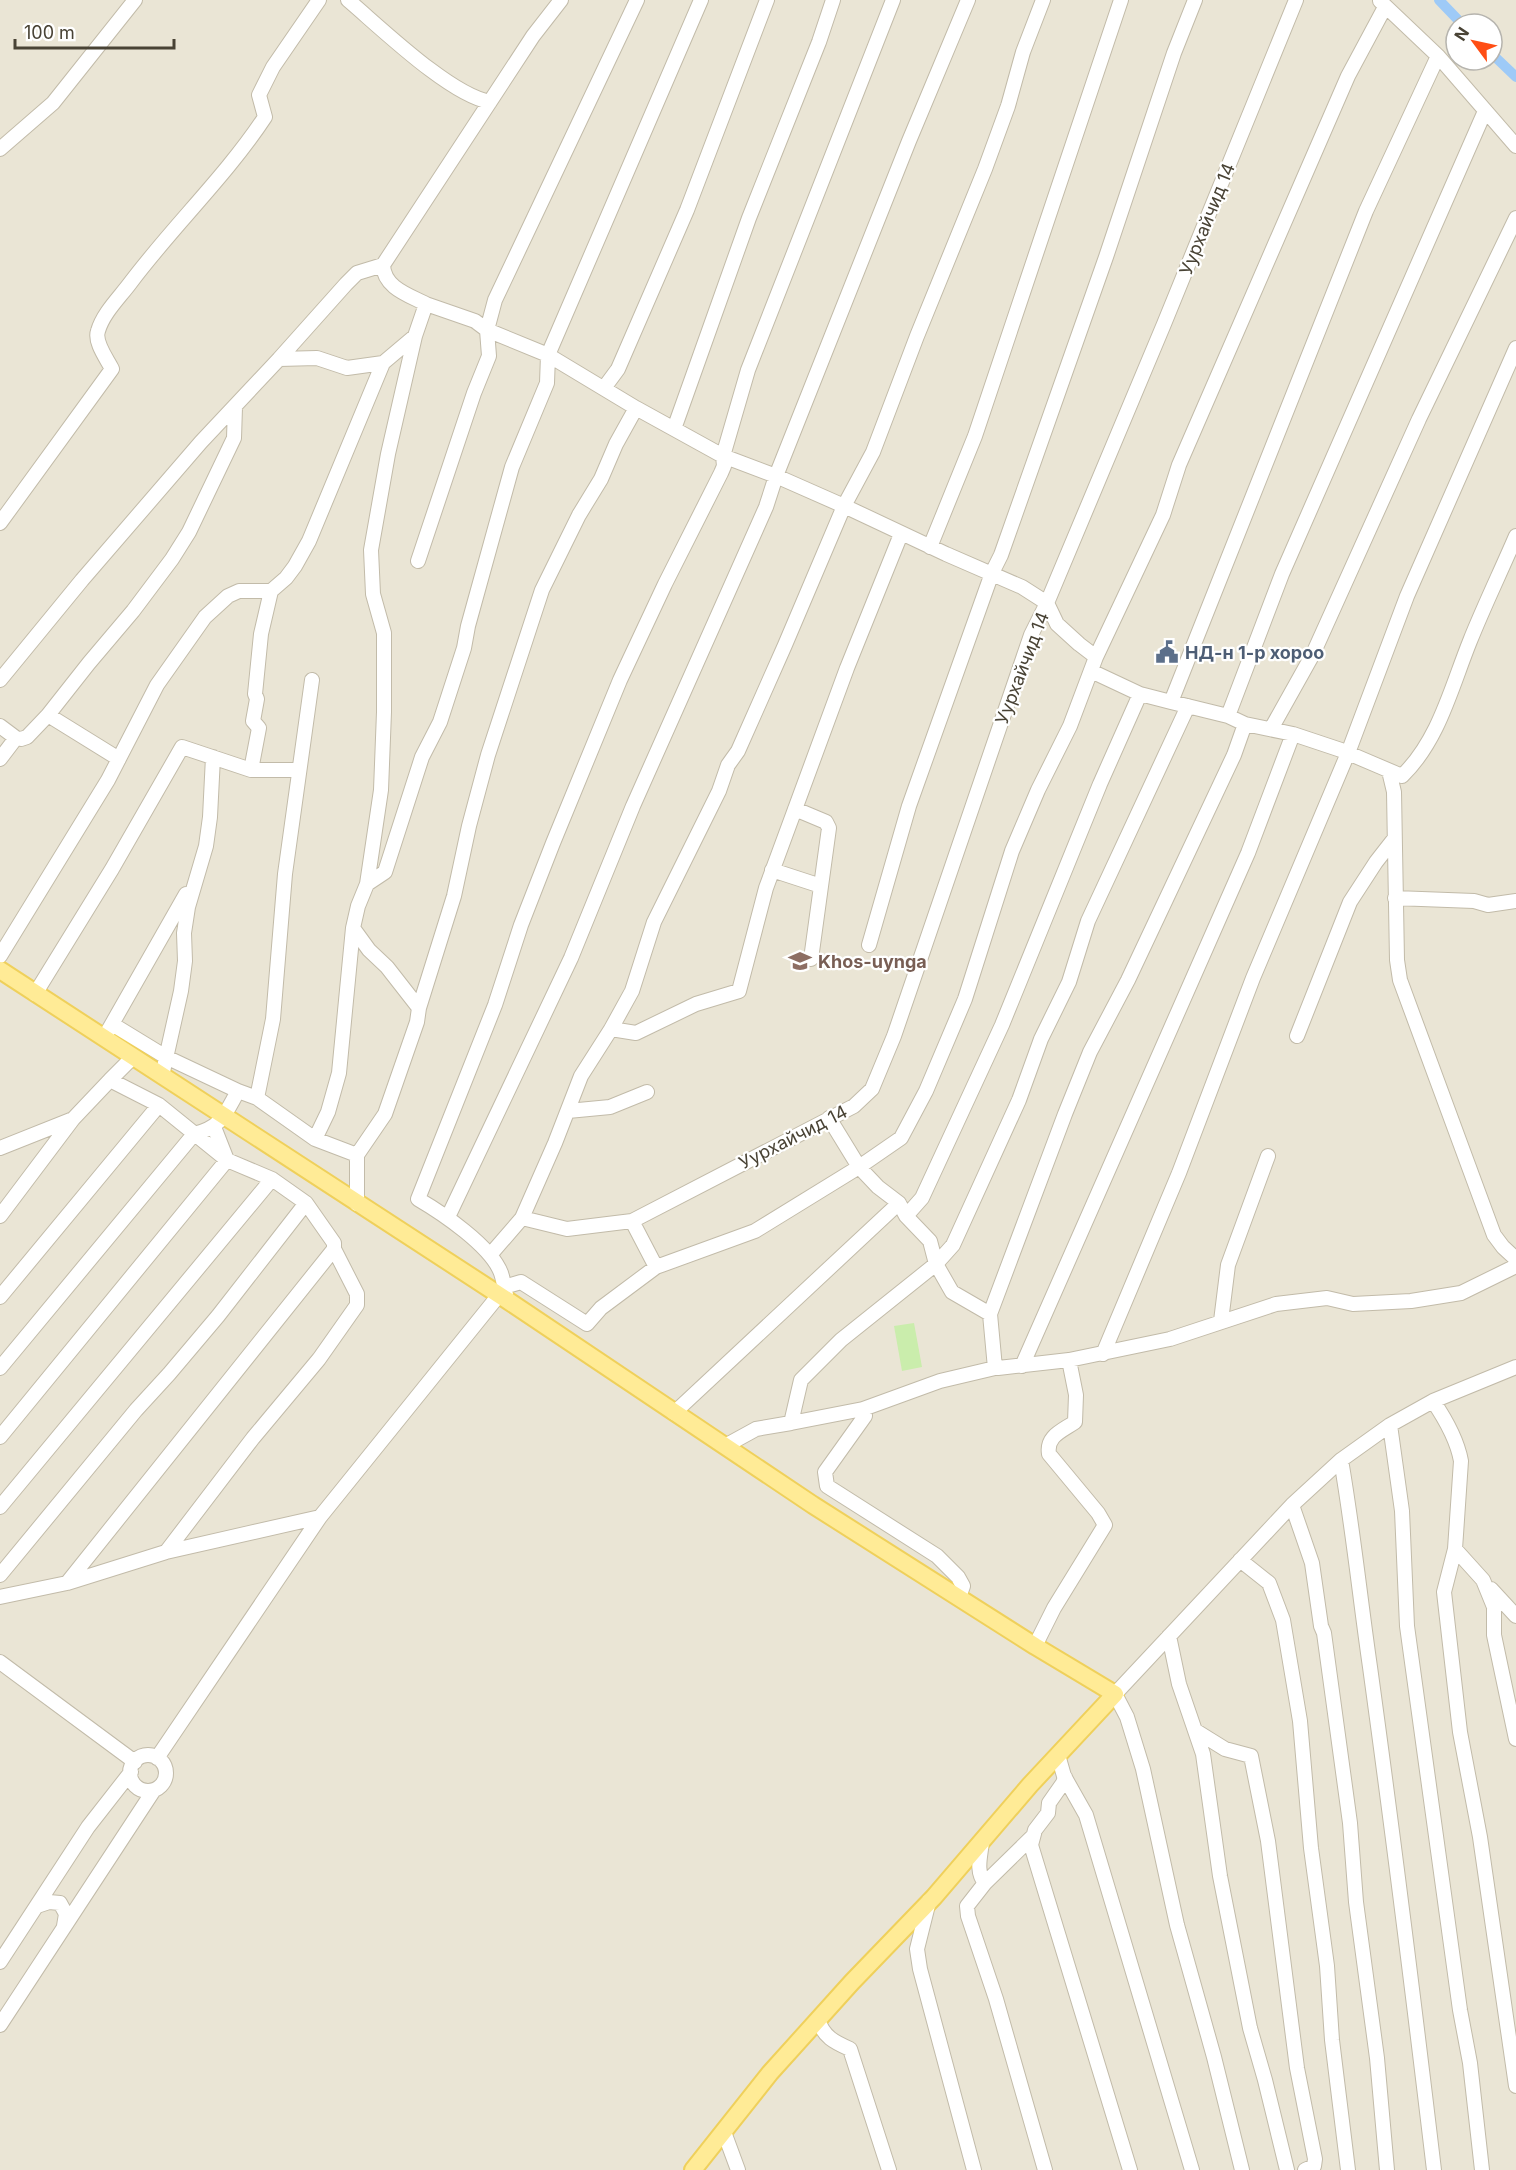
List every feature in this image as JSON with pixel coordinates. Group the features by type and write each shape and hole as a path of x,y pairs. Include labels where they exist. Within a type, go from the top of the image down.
{"main road":[{"path":"0,970 36,993 108,1031 133,1057 162,1076 219,1122 503,1294 725,1446 959,1598 1114,1694 929,1901 770,2073 693,2170"}],"street":[{"path":"0,149 53,103 135,0"},
{"path":"0,523 112,369 98,342 97,333 106,315 141,268 200,201 261,124 265,117 259,95 273,68 319,0"},
{"path":"348,0 417,58 467,95 490,102"},
{"path":"561,0 533,36 383,265 383,273 391,285 426,304 475,321 487,330 548,355 636,408 723,456 776,476 930,547 1022,586 1047,603 1057,624 1096,657"},
{"path":"418,561 474,393 489,356 487,330 495,300 637,0"},
{"path":"367,884 385,872 422,757 440,722 464,648 512,467 547,383 548,355 701,0"},
{"path":"604,388 618,369 687,210 767,0"},
{"path":"674,429 748,218 819,42 833,0"},
{"path":"503,1294 500,1271 490,1255 448,1217 418,1198 495,1005 521,925 562,821 635,647 724,466 723,456 748,370 893,0"},
{"path":"448,1217 572,958 633,806 766,507 776,476 909,141 968,0"},
{"path":"490,1255 522,1218 581,1076 632,991 654,922 719,791 728,765 738,751 786,645 844,506 873,452 985,169 1008,106 1023,52 1043,0"},
{"path":"930,547 979,425 1121,0"},
{"path":"868,945 909,806 1087,312 1174,53 1195,0"},
{"name":"Уурхайчид 14","path":"632,1221 854,1106 872,1089 894,1036 1031,635 1047,603 1164,324 1296,0"},
{"path":"157,1758 320,1517 503,1294 521,1282 587,1324 601,1308 656,1267 756,1231 901,1138 926,1091 965,999 1012,851 1038,790 1070,726 1096,657 1163,515 1179,465 1382,3 1438,56 1516,146"},
{"path":"1172,702 1365,211 1438,56"},
{"path":"1228,716 1282,574 1485,111"},
{"path":"1271,729 1313,654 1419,419 1516,218"},
{"path":"0,680 82,580 201,442 357,273 383,265"},
{"path":"315,1139 328,1112 339,1073 353,928 367,884 381,790 384,633 373,594 371,550 388,453 415,336 426,304"},
{"path":"251,770 259,728 253,721 257,699 255,694 261,634 271,591 286,578 309,541 383,363 415,336"},
{"path":"1103,1354 1179,1173 1253,978 1348,753 1407,596 1516,348"},
{"path":"279,359 317,357 347,368 383,363"},
{"path":"0,726 16,738 21,739 27,736 48,715 133,612 181,548 234,438 235,407"},
{"path":"357,1204 357,1155 385,1114 417,1022 419,1008 454,896 488,756 542,590 636,408"},
{"path":"611,1029 636,1033 696,1004 739,991 772,870 847,668 901,534"},
{"path":"1091,671 1140,694 1228,716 1245,724 1293,734 1348,753 1402,776 1426,748 1450,695 1469,642 1516,536"},
{"path":"0,956 59,862 158,686 205,617 228,596 239,591 271,591"},
{"path":"257,1098 273,1019 285,874 312,680"},
{"path":"906,1216 922,1198 1002,1025 1100,784 1140,694"},
{"path":"791,1424 801,1380 855,1327 936,1264 952,1245 997,1150 1019,1100 1041,1039 1069,982 1088,921 1188,706"},
{"path":"48,715 119,759"},
{"path":"995,1368 990,1314 1065,1114 1090,1052 1128,980 1234,755 1245,724"},
{"path":"1022,1366 1248,853 1293,734"},
{"path":"0,759 16,738"},
{"path":"36,993 112,869 182,747 251,770 300,770"},
{"path":"162,1076 182,991 185,961 184,933 188,907 206,846 213,758"},
{"path":"1389,771 1394,792 1395,898 1400,980 1494,1235 1516,1259"},
{"path":"795,809 826,822 829,828 811,959"},
{"path":"1297,1036 1350,902 1394,839"},
{"path":"772,870 822,886"},
{"path":"198,874 108,1031 257,1098 315,1139 357,1155"},
{"path":"1395,898 1474,901 1488,905 1516,901"},
{"path":"353,928 419,1008"},
{"path":"0,1216 73,1119 133,1057"},
{"path":"110,1080 159,1105 227,1160 272,1179 306,1203 334,1244 334,1249 357,1294 357,1305 319,1359 253,1438 166,1552"},
{"path":"0,1368 194,1134 219,1122 238,1091"},
{"path":"568,1111 610,1107 647,1092"},
{"path":"0,1297 159,1105"},
{"path":"829,1118 859,1167 878,1187 898,1203 906,1216 930,1241 936,1264 952,1292 990,1314"},
{"path":"0,1148 73,1119"},
{"path":"219,1122 227,1160"},
{"path":"1221,1321 1228,1265 1268,1156"},
{"path":"0,1437 227,1160"},
{"path":"0,1507 272,1179"},
{"path":"0,1575 136,1410 218,1316 306,1203"},
{"path":"675,1413 898,1203"},
{"path":"522,1218 567,1229 632,1221 656,1267"},
{"path":"67,1583 334,1249"},
{"path":"725,1446 756,1430 862,1409 940,1381 995,1368 1069,1360 1170,1339 1276,1304 1326,1298 1353,1304 1411,1301 1461,1293 1516,1266"},
{"path":"1035,1646 1054,1608 1105,1525 1098,1513 1049,1454 1048,1446 1052,1437 1075,1422 1076,1395 1069,1360"},
{"path":"1242,2170 1177,1924 1143,1769 1127,1717 1114,1694 1292,1505 1341,1460 1390,1425 1433,1401 1516,1366"},
{"path":"1433,1401 1447,1422 1458,1447 1461,1461 1455,1549 1444,1592 1460,1732 1480,1837 1516,2086"},
{"path":"862,1409 865,1416 825,1472 827,1486 937,1556 958,1577 963,1586 959,1598"},
{"path":"1390,1425 1402,1511 1407,1626 1460,2010 1466,2038 1482,2170"},
{"path":"1341,1460 1398,1869 1434,2170"},
{"path":"1292,1505 1312,1563 1324,1633 1350,1823 1356,1902 1377,2058 1387,2170"},
{"path":"0,1597 67,1583 166,1552 320,1517"},
{"path":"1455,1549 1516,1616"},
{"path":"1240,1560 1269,1582 1283,1620 1300,1721 1311,1848 1327,1966 1332,2040 1348,2170"},
{"path":"1483,1580 1494,1607 1494,1635 1516,1739"},
{"path":"1169,1636 1179,1684 1203,1754 1220,1876 1250,2028 1287,2170"},
{"path":"0,1662 133,1767"},
{"path":"1196,1731 1225,1749 1251,1756 1268,1842 1297,2068 1315,2159 1314,2166 1305,2170"},
{"path":"1058,1755 1065,1777 1086,1815 1192,2170"},
{"path":"0,1962 114,1791 143,1757 157,1758 164,1765 166,1775 162,1785 154,1790 0,2025"},
{"path":"133,1767 131,1777 136,1786 144,1791 154,1790"},
{"path":"1065,1777 1049,1803 1048,1813 1035,1830 1031,1845 1130,2170"},
{"path":"1033,1836 985,1883 967,1906 968,1917 996,1999 1045,2170"},
{"path":"982,1841 980,1877 985,1883"},
{"path":"929,1901 917,1949 920,1970 974,2170"},
{"path":"37,1906 49,1902 60,1904 66,1914 63,1928"},
{"path":"818,2020 825,2035 850,2049 889,2170"},
{"path":"724,2132 738,2170"}],"shaded area":[{"path":"0,0 1516,0 1516,2170 0,2170"}],"green space":[{"path":"914,1323 922,1367 902,1371 894,1326"}],"waterway":[{"path":"1439,0 1450,12"},
{"path":"1504,66 1516,77"}],"place":[{"name":"НД-н 1-р хороо","path":"1167,652"},
{"name":"Khos-uynga","path":"800,961"}]}
